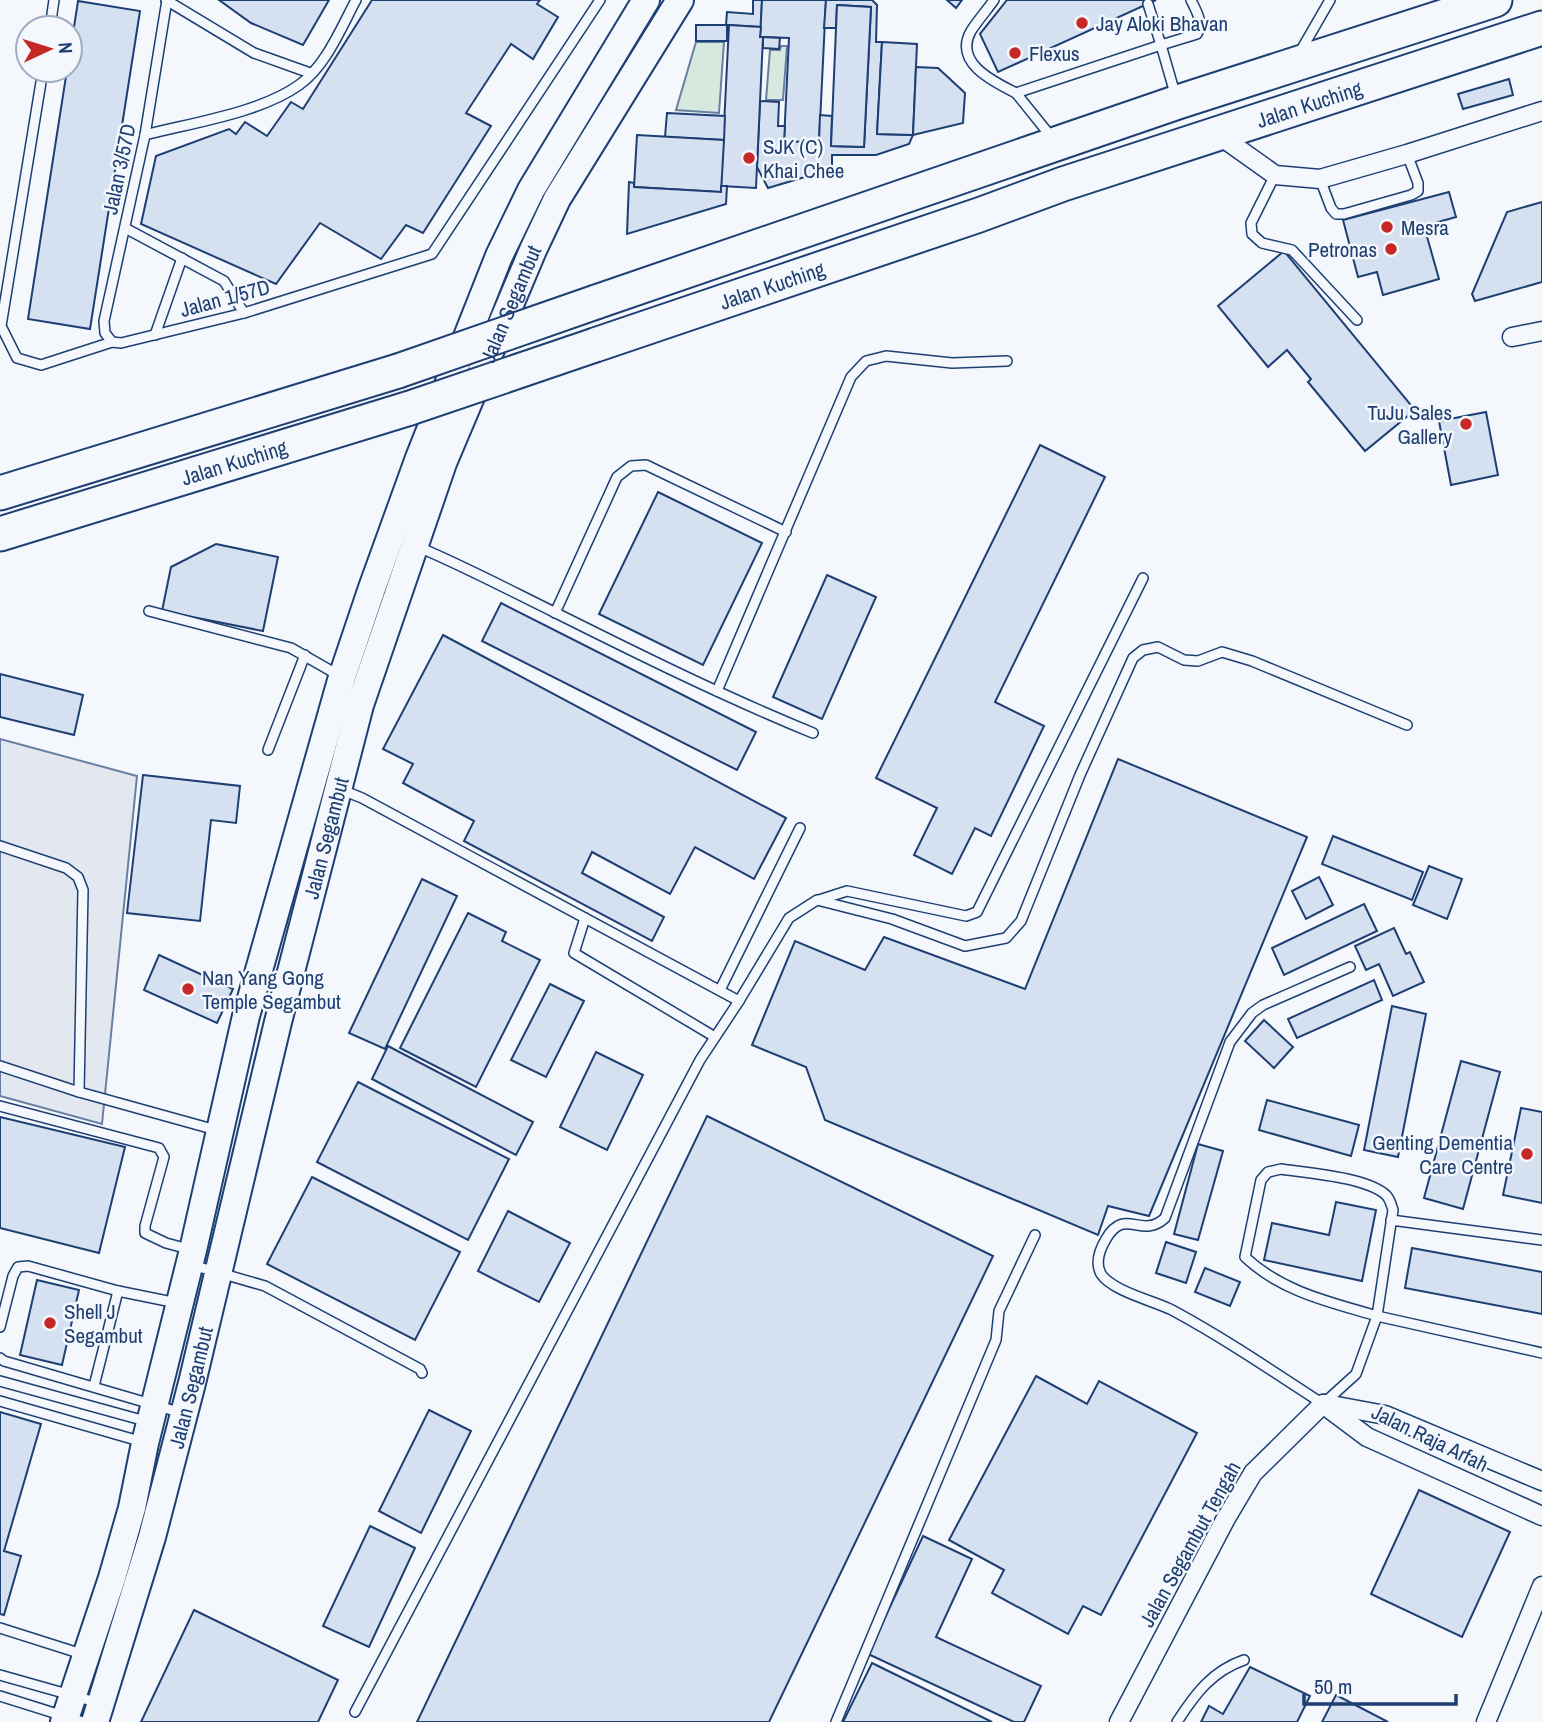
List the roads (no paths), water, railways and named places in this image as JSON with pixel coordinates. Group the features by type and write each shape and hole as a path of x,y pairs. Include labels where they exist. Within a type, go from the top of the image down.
{"highway":[{"name":"Jalan Kuching","path":"0,493 398,370 1178,102 1495,0"},
{"name":"Jalan Kuching","path":"0,534 410,408 1216,133 1542,28"}],"main road":[{"name":"Jalan Segambut","path":"81,1713 87,1656 132,1508 246,1016 342,677 419,458 499,256 531,190 646,0"},
{"name":"Jalan Segambut","path":"81,1713 152,1536 338,788 360,705 414,545 443,463 557,199 680,0"}],"street":[{"path":"1216,133 1275,175 1320,179 1542,111"},
{"path":"1512,337 1542,331"},
{"name":"Jalan Raja Arfah","path":"1323,1404 1385,1415 1542,1481"},
{"name":"Jalan Raja Arfah","path":"1323,1404 1367,1437 1542,1516"},
{"name":"Jalan Segambut Tengah","path":"1119,1722 1225,1520 1253,1473 1323,1404"},
{"path":"1486,1722 1542,1586"}],"lane":[{"path":"167,0 254,53 310,73"},
{"name":"Jalan 3/57D","path":"112,342 105,333 104,321 145,135 167,0"},
{"path":"145,135 258,106 300,85 330,52 356,0"},
{"name":"Jalan 1/57D","path":"41,84 1,326 18,358 41,365 112,342 121,343 244,313 432,254 600,0"},
{"path":"994,0 970,33 966,46 968,57 985,77 1016,93 1057,144"},
{"path":"1016,93 1197,34 1200,20 1191,0"},
{"path":"1292,65 1330,0"},
{"path":"1148,4 1178,102"},
{"path":"1320,179 1336,214 1412,195 1418,191 1418,184 1407,154"},
{"path":"1275,175 1251,223 1252,234 1262,243 1292,250 1357,320"},
{"path":"125,228 224,281 244,313"},
{"path":"155,335 182,258"},
{"path":"717,691 850,377 866,361 886,356 952,363 1007,362"},
{"path":"555,613 617,477 631,466 646,465 786,532"},
{"path":"414,545 463,565 555,613 717,691 813,733"},
{"path":"355,1712 700,1060 789,918 817,901 847,891 965,916 977,912 1143,578"},
{"path":"149,611 291,648 342,677"},
{"path":"817,901 892,919 965,946 1006,938 1021,921 1080,775 1133,658 1143,650 1158,647 1184,660 1198,661 1222,652 1252,661 1407,725"},
{"path":"268,750 305,655"},
{"path":"338,788 362,798 739,1001"},
{"path":"720,990 800,828"},
{"path":"0,846 66,867 78,877 83,890 79,1092"},
{"path":"585,918 574,953 715,1037"},
{"path":"1350,967 1263,1005 1240,1027 1230,1042 1165,1218 1158,1225 1123,1222 1115,1225 1104,1241 1097,1263 1101,1274 1110,1284 1172,1310 1323,1404 1356,1374 1377,1316 1393,1210 1388,1197 1377,1189 1337,1177 1280,1169 1268,1171 1261,1180 1245,1257 1303,1295 1377,1316 1542,1353"},
{"path":"0,1066 79,1092 220,1131"},
{"path":"0,1106 159,1148 164,1157 145,1233 219,1271 265,1286 419,1368 422,1373"},
{"path":"1391,1220 1542,1240"},
{"path":"836,1722 996,1340 999,1311 1035,1235"},
{"path":"0,1327 13,1276 18,1267 28,1266 118,1291 180,1304"},
{"path":"94,1385 118,1291"},
{"path":"0,1358 94,1385 150,1423"},
{"path":"0,1381 150,1423"},
{"path":"0,1401 150,1423 184,1414"},
{"path":"0,1628 87,1656"},
{"path":"1177,1722 1196,1692 1224,1667 1244,1660"},
{"path":"0,1675 81,1713"},
{"path":"0,1696 81,1713"}],"place":[{"name":"Jay Aloki Bhavan","path":"1082,23"},
{"name":"Flexus","path":"1015,53"},
{"name":"SJK (C) Khai Chee","path":"749,158"},
{"name":"Mesra","path":"1387,227"},
{"name":"Petronas","path":"1391,249"},
{"name":"TuJu Sales Gallery","path":"1466,424"},
{"name":"Nan Yang Gong Temple Segambut","path":"188,989"},
{"name":"Genting Dementia Care Centre","path":"1527,1154"},
{"name":"Shell J Segambut","path":"50,1323"}]}
